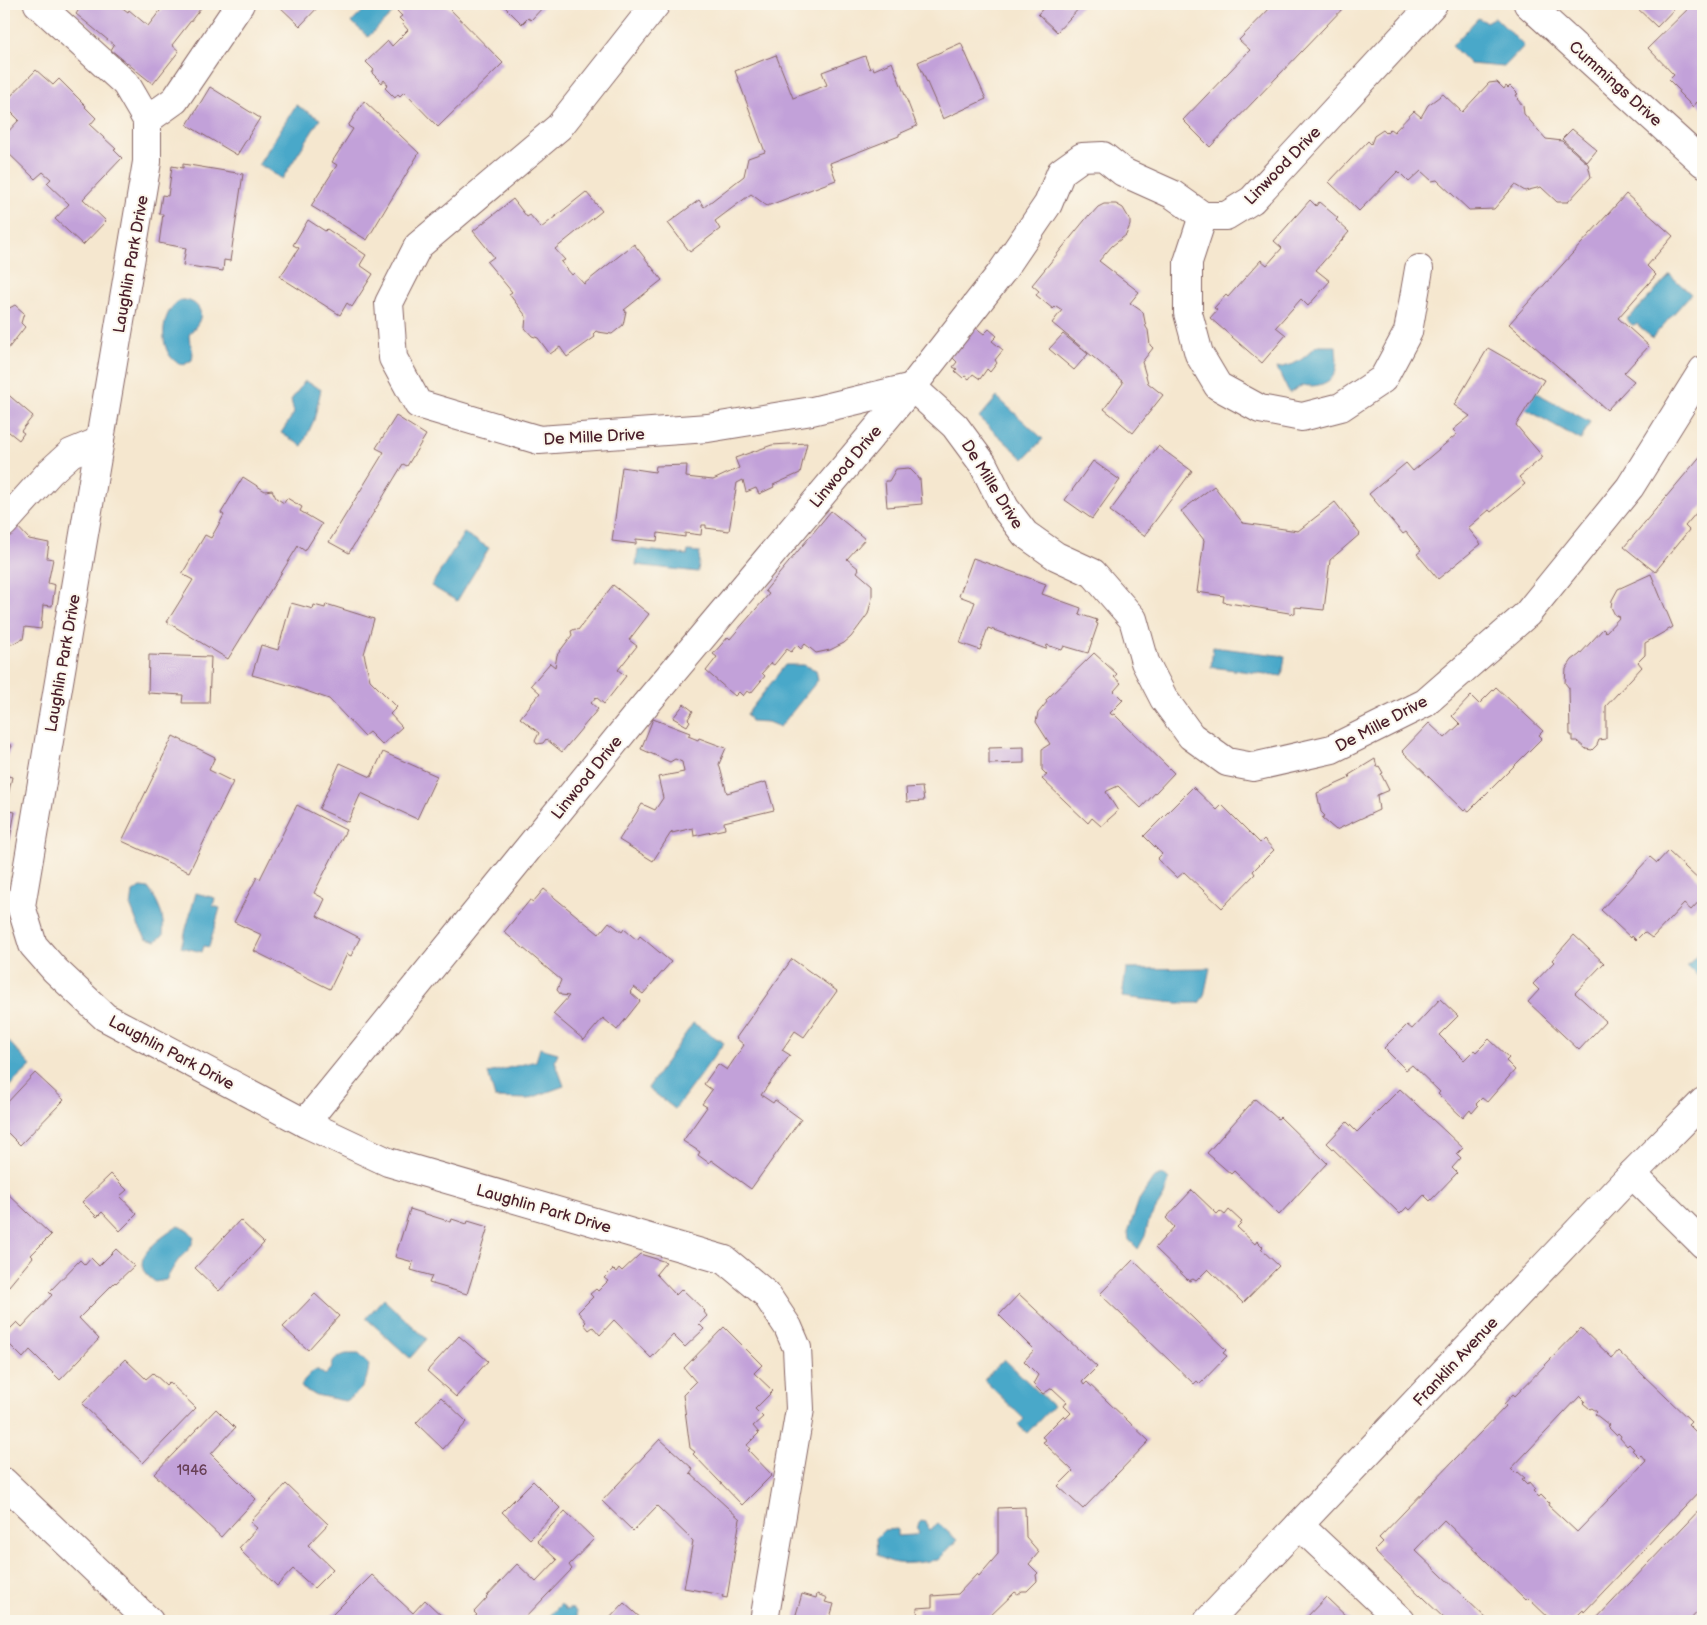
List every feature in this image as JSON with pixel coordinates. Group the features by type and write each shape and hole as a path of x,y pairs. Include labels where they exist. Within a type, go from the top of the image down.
{"street":[{"path":"38,4 126,84 147,120 175,100 240,4"},
{"name":"De Mille Drive","path":"656,4 559,127 418,246 389,303 393,358 418,404 539,440 708,428 812,411 912,387 956,426 983,464 1005,508 1025,534 1056,556 1093,573 1133,619 1145,662 1164,699 1191,736 1227,762 1253,767 1332,749 1425,703 1526,614 1630,487 1703,370"},
{"name":"Linwood Drive","path":"305,1123 635,717 912,387 1000,273 1043,212 1061,172 1082,157 1104,156 1123,172 1172,194 1203,216 1226,216 1252,200 1433,4"},
{"name":"Cummings Drive","path":"1528,4 1703,163"},
{"name":"Laughlin Park Drive","path":"147,120 147,162 21,906 33,945 55,970 105,1017 305,1123 388,1162 726,1260 766,1294 788,1327 796,1348 800,1409 764,1621"},
{"path":"1203,216 1188,262 1188,312 1199,354 1218,386 1260,409 1302,417 1341,407 1383,379 1408,332 1419,269"},
{"path":"4,523 50,472 71,453 100,441"},
{"name":"Franklin Avenue","path":"1208,1621 1632,1174 1703,1102"},
{"path":"1632,1174 1703,1244"},
{"path":"4,1482 150,1621"},
{"path":"1299,1526 1401,1621"}],"water":[{"path":"370,4 402,4 368,37 352,22"},
{"path":"1495,17 1524,46 1504,67 1470,64 1452,46 1478,18 1486,22"},
{"path":"296,105 320,119 282,179 259,164"},
{"path":"1670,275 1691,294 1652,338 1637,324 1632,325 1626,319"},
{"path":"181,300 193,303 199,308 200,312 198,323 189,335 193,353 192,360 184,365 175,361 169,354 165,345 164,334 168,314 173,305"},
{"path":"1316,346 1336,346 1337,364 1334,375 1322,384 1313,386 1303,385 1289,393 1277,368 1299,361"},
{"path":"305,381 321,389 314,420 302,446 281,433 294,413 291,400"},
{"path":"1533,391 1590,422 1581,440 1524,408"},
{"path":"997,397 1043,439 1024,459 979,418"},
{"path":"464,533 489,548 457,601 431,586"},
{"path":"638,549 687,555 688,551 700,552 698,572 636,565"},
{"path":"1213,647 1285,656 1282,676 1211,667"},
{"path":"785,665 804,665 816,670 818,680 780,727 768,722 751,721 747,714"},
{"path":"141,887 148,888 152,893 162,916 163,935 156,941 146,938 138,925 131,907 133,892"},
{"path":"196,893 215,898 213,906 220,908 209,947 204,946 202,952 181,947"},
{"path":"1703,949 1703,977 1701,979 1687,966"},
{"path":"1210,968 1204,996 1199,1003 1177,1003 1122,997 1126,969"},
{"path":"693,1023 724,1043 675,1109 648,1088"},
{"path":"4,1036 31,1066 5,1090 4,1088"},
{"path":"540,1048 558,1053 555,1061 564,1086 528,1099 495,1098 488,1073 536,1061"},
{"path":"1163,1174 1169,1180 1164,1196 1149,1220 1145,1236 1138,1249 1129,1240 1128,1232 1139,1200 1153,1179"},
{"path":"178,1226 188,1230 194,1237 192,1244 178,1260 166,1280 155,1282 144,1271 143,1258 159,1239"},
{"path":"383,1299 427,1339 410,1358 366,1318"},
{"path":"346,1354 359,1354 369,1364 363,1387 356,1394 345,1401 316,1395 303,1389 301,1386 304,1380 314,1370 318,1370 325,1375 331,1369 336,1359"},
{"path":"1004,1359 1053,1406 1027,1433 1018,1425 1024,1419 984,1380"},
{"path":"921,1521 925,1522 930,1530 938,1523 957,1540 938,1560 898,1563 884,1559 877,1554 876,1538 884,1530 897,1529 897,1536 915,1535 919,1533 918,1527"},
{"path":"561,1604 566,1610 575,1610 578,1621 545,1621"}],"building":[{"path":"74,4 122,4 120,6 128,12 129,10 148,26 163,7 160,4 204,4 172,45 179,51 153,84 111,50 114,45 76,14 80,8"},
{"path":"277,4 321,4 300,26"},
{"path":"404,4 445,4 503,63 438,127 404,92 400,96 398,94 395,98 385,88 388,85 384,80 382,83 372,73 374,70 366,62 388,41 392,46 408,30 399,18 402,16 397,11"},
{"path":"546,4 531,20 528,18 522,24 503,5"},
{"path":"1047,4 1083,4 1057,32 1038,14"},
{"path":"1274,4 1347,4 1210,147 1183,120 1250,50 1239,40"},
{"path":"1635,4 1679,4 1657,27"},
{"path":"1693,4 1703,4 1703,108 1697,102 1693,107 1678,92 1679,90 1669,80 1674,75 1648,48"},
{"path":"961,43 986,99 943,119 918,62"},
{"path":"776,55 793,98 827,85 822,72 865,56 870,69 873,67 874,70 892,62 917,126 899,134 899,136 830,163 836,180 767,206 751,194 715,221 720,229 690,252 668,223 699,200 704,207 744,176 748,158 765,152 735,71"},
{"path":"36,70 53,85 59,79 86,106 96,118 90,125 116,149 114,150 122,158 83,199 106,221 83,245 55,219 69,204 47,183 51,179 43,172 35,179 4,149 4,136 19,120 4,103"},
{"path":"1497,82 1504,89 1506,86 1508,88 1510,86 1518,94 1516,95 1517,99 1523,106 1524,114 1546,139 1562,141 1588,164 1591,177 1568,202 1557,202 1541,187 1525,191 1515,185 1494,209 1469,210 1437,180 1432,181 1421,171 1409,182 1398,171 1359,211 1329,182 1368,141 1371,144 1374,136 1383,130 1386,133 1390,129 1394,132 1414,111 1421,117 1428,105 1443,94 1462,112 1489,83"},
{"path":"210,87 260,118 237,155 187,125"},
{"path":"364,101 419,153 367,240 311,206 337,165 332,162 353,129 348,126"},
{"path":"1572,129 1597,150 1587,162 1562,139"},
{"path":"183,164 243,174 230,261 224,260 223,271 183,265 186,248 159,243 163,214 159,214 162,195 168,196 172,166 183,168"},
{"path":"586,192 602,211 555,249 565,260 561,262 572,275 574,273 584,284 634,244 662,280 624,310 626,311 623,325 612,334 596,331 593,334 595,337 567,357 560,347 550,354 538,338 532,336 525,328 526,316 509,294 512,292 487,262 494,257 473,231 513,199 527,217 530,215 541,228"},
{"path":"1626,194 1673,236 1647,266 1656,275 1618,318 1649,346 1624,373 1634,381 1607,410 1509,324"},
{"path":"1310,200 1316,206 1319,202 1338,218 1336,220 1349,232 1316,270 1330,281 1308,306 1301,299 1276,327 1286,335 1262,363 1210,318 1217,310 1214,308 1226,295 1228,297 1261,260 1267,265 1282,248 1274,241"},
{"path":"1104,204 1116,204 1123,208 1130,220 1130,225 1126,235 1112,246 1099,261 1139,292 1130,303 1143,312 1150,345 1153,348 1142,362 1148,383 1163,395 1133,433 1104,409 1123,383 1122,381 1052,323 1062,310 1056,306 1053,309 1036,295 1039,291 1032,285 1089,215"},
{"path":"308,220 325,231 327,229 366,255 360,265 373,274 352,307 347,303 340,315 280,277 299,248 293,245"},
{"path":"15,305 24,313 21,323 25,327 4,354 4,311"},
{"path":"975,327 984,334 989,329 997,336 992,341 1003,350 995,360 997,363 990,372 987,369 980,379 973,374 969,379 965,376 963,378 955,371 957,369 953,367 957,362 950,355"},
{"path":"1063,334 1088,354 1074,370 1049,349"},
{"path":"1488,348 1544,380 1516,425 1543,457 1519,477 1525,484 1468,528 1481,544 1438,579 1417,554 1421,551 1406,532 1403,534 1369,494 1406,463 1413,471 1457,434 1453,430 1470,416 1454,405"},
{"path":"4,391 33,416 21,431 24,433 19,440 4,428"},
{"path":"396,416 426,435 407,466 403,464 349,553 329,542 384,452 376,448"},
{"path":"807,443 800,473 773,485 774,487 759,494 756,488 746,492 743,480 737,483 729,531 706,528 706,525 702,525 701,535 685,533 685,537 658,533 657,541 636,539 636,544 612,541 622,467 655,472 656,466 687,465 686,477 713,480 739,468 735,458 772,445"},
{"path":"1158,446 1192,471 1144,536 1110,511"},
{"path":"1703,453 1703,505 1685,526 1689,530 1655,572 1624,547"},
{"path":"1093,461 1120,480 1092,519 1065,500"},
{"path":"909,468 920,479 922,504 887,507 885,481 889,481 896,469"},
{"path":"243,477 265,491 272,490 276,498 284,503 287,498 302,507 300,511 322,524 305,551 298,546 228,659 167,622 193,580 182,574 205,535 211,538 224,515 221,513"},
{"path":"1214,486 1243,523 1298,531 1335,502 1360,534 1330,560 1324,610 1295,607 1295,614 1223,602 1224,596 1197,592 1204,540 1181,511"},
{"path":"831,511 865,539 847,559 859,569 857,572 872,585 872,598 868,614 851,637 830,650 816,653 805,644 801,649 797,645 791,652 787,649 774,665 771,663 762,673 765,676 751,693 747,691 743,696 739,692 735,696 706,671 717,657 713,654 728,637 730,639 769,594 765,591"},
{"path":"15,524 29,539 49,543 47,558 53,559 48,583 55,585 52,606 43,605 41,629 25,627 23,639 12,644 4,643 4,536"},
{"path":"973,558 1046,584 1042,594 1081,608 1079,614 1097,620 1096,623 1098,624 1088,653 1064,646 1062,650 1047,645 1046,649 988,628 980,650 960,643 975,602 959,596"},
{"path":"1651,574 1673,627 1645,643 1645,655 1638,662 1642,667 1606,706 1606,739 1599,740 1592,750 1586,749 1577,741 1572,741 1572,735 1570,735 1569,688 1565,683 1566,669 1572,660 1603,629 1606,632 1620,617 1615,615 1611,607 1612,600 1618,589"},
{"path":"613,585 649,614 629,640 637,646 618,670 626,676 604,704 596,697 591,703 598,709 562,752 546,739 543,743 537,744 535,741 539,733 520,718 540,693 531,685 550,663 555,667 557,655 572,635 571,631 578,630"},
{"path":"291,603 313,609 314,605 325,608 326,604 374,619 364,654 370,680 397,707 390,714 402,727 382,745 369,732 364,736 329,699 252,675 261,645 278,650"},
{"path":"1094,653 1117,674 1114,677 1121,683 1114,691 1123,700 1110,713 1114,714 1174,773 1141,808 1118,786 1107,791 1118,811 1101,826 1092,818 1088,823 1042,779 1047,775 1042,770 1042,749 1050,744 1036,722 1038,713 1047,702 1046,700"},
{"path":"149,655 211,657 209,703 182,703 183,695 148,693"},
{"path":"1496,687 1543,731 1539,735 1542,738 1469,811 1466,809 1464,811 1402,751 1429,723 1445,738 1460,724 1452,716 1471,696 1479,704"},
{"path":"684,704 693,711 688,719 690,721 687,726 673,718"},
{"path":"653,719 690,733 688,736 698,740 699,738 726,748 719,764 727,793 766,782 774,810 724,822 725,829 694,836 693,828 672,833 672,831 653,861 619,840 642,804 655,810 663,798 658,777 684,772 682,762 675,759 670,762 641,749"},
{"path":"173,736 215,757 209,770 233,782 189,872 122,841"},
{"path":"4,741 12,746 4,761"},
{"path":"1024,747 1024,763 989,764 989,748"},
{"path":"383,752 437,776 417,819 361,793 348,822 319,809 340,763 371,777"},
{"path":"1375,759 1377,767 1379,766 1383,773 1381,774 1389,790 1377,795 1379,810 1336,830 1322,818 1325,816 1321,812 1317,793 1350,778 1349,775"},
{"path":"4,775 12,777 5,810 15,812 5,865"},
{"path":"922,787 924,801 907,802 906,788"},
{"path":"1193,787 1217,810 1222,805 1260,843 1264,839 1274,850 1253,871 1255,874 1222,908 1184,872 1177,878 1157,859 1162,854 1144,836"},
{"path":"297,805 346,830 314,893 325,899 317,916 360,938 351,956 347,954 330,989 254,951 262,935 234,922 257,877 260,879"},
{"path":"1668,851 1703,884 1703,897 1691,910 1684,904 1652,938 1644,932 1636,940 1632,936 1631,938 1601,910 1650,857 1657,863"},
{"path":"544,889 599,934 609,922 622,932 624,929 637,940 640,936 671,962 643,994 634,987 630,992 640,1001 617,1030 603,1018 584,1040 553,1014 569,996 561,995 557,990 561,980 504,932 530,900 533,902"},
{"path":"1574,935 1604,963 1575,993 1606,1021 1579,1050 1528,1002 1539,990 1533,984 1554,962 1552,960"},
{"path":"792,959 837,991 804,1037 795,1031 782,1050 790,1055 761,1095 773,1103 775,1100 801,1119 751,1189 711,1160 709,1163 698,1155 700,1152 683,1141 707,1107 702,1104 712,1090 704,1084 718,1064 727,1070 744,1045 736,1038"},
{"path":"1440,999 1458,1016 1439,1035 1464,1060 1474,1050 1476,1052 1489,1039 1509,1058 1506,1061 1515,1070 1487,1102 1482,1098 1476,1104 1478,1106 1472,1113 1470,1110 1463,1118 1412,1065 1406,1070 1384,1048 1407,1025 1412,1029"},
{"path":"35,1073 64,1100 20,1145 4,1129 4,1106"},
{"path":"1400,1089 1463,1148 1457,1154 1461,1158 1452,1168 1457,1173 1430,1201 1424,1195 1410,1210 1407,1207 1400,1214 1327,1143 1347,1122 1357,1132"},
{"path":"1255,1099 1278,1119 1280,1117 1327,1163 1279,1215 1234,1171 1231,1174 1207,1153"},
{"path":"111,1174 127,1190 120,1196 137,1214 120,1231 102,1212 97,1217 82,1202"},
{"path":"4,1190 51,1235 31,1255 33,1257 4,1292"},
{"path":"1192,1190 1217,1214 1220,1211 1225,1215 1229,1210 1242,1222 1237,1227 1255,1244 1257,1241 1263,1247 1261,1249 1279,1266 1243,1303 1208,1269 1196,1281 1193,1279 1189,1281 1155,1248 1174,1227 1166,1218"},
{"path":"410,1209 451,1222 452,1219 467,1224 468,1221 488,1227 467,1294 429,1283 432,1276 411,1270 413,1262 395,1257"},
{"path":"240,1220 264,1243 219,1291 195,1268"},
{"path":"116,1249 134,1266 79,1318 99,1339 60,1380 30,1350 23,1358 4,1339 4,1335 17,1322 22,1327 52,1295 49,1292 80,1260 85,1265 91,1258 99,1266"},
{"path":"640,1254 666,1262 656,1274 676,1295 682,1289 705,1311 707,1316 699,1324 704,1329 685,1347 673,1335 651,1358 614,1320 600,1335 593,1327 589,1330 584,1324 586,1322 578,1312 593,1297 590,1294 596,1289 598,1291 608,1281 604,1278 613,1269 616,1272 619,1268 622,1271"},
{"path":"1133,1260 1226,1350 1223,1353 1227,1356 1200,1384 1197,1381 1194,1384 1100,1294"},
{"path":"315,1294 339,1316 308,1350 283,1327"},
{"path":"1019,1294 1097,1367 1082,1382 1084,1385 1087,1382 1149,1441 1083,1509 1058,1486 1073,1471 1043,1442 1046,1440 1042,1437 1064,1415 1066,1418 1071,1413 1064,1406 1067,1402 1052,1388 1043,1394 1033,1384 1038,1375 1024,1361 1034,1350 999,1315"},
{"path":"724,1327 762,1365 754,1373 773,1391 755,1409 763,1417 753,1426 759,1433 747,1445 750,1449 748,1450 772,1475 742,1505 693,1454 695,1452 690,1448 683,1395 696,1382 684,1368"},
{"path":"1581,1328 1612,1358 1618,1351 1691,1421 1688,1424 1701,1437 1699,1440 1703,1444 1703,1487 1584,1612 1583,1610 1572,1621 1552,1621 1528,1598 1526,1600 1444,1520 1415,1550 1489,1621 1447,1621 1374,1551 1383,1542 1379,1538 1506,1406 1504,1404 1513,1394 1515,1396","holes":["1580,1396 1585,1401 1583,1403 1597,1412 1595,1414 1609,1425 1607,1426 1616,1435 1618,1433 1627,1446 1629,1444 1634,1449 1632,1450 1639,1457 1641,1455 1646,1461 1577,1532 1548,1505 1549,1503 1541,1495 1539,1497 1533,1491 1535,1489 1529,1482 1527,1485 1522,1480 1525,1478 1518,1472 1516,1474 1511,1469"]},
{"path":"459,1336 488,1361 456,1397 427,1371"},
{"path":"125,1359 146,1379 153,1373 166,1385 169,1382 196,1408 143,1463 82,1404"},
{"path":"441,1397 467,1422 443,1449 416,1423"},
{"path":"216,1409 235,1428 211,1454 256,1499 221,1537 154,1474"},
{"path":"660,1439 693,1469 690,1473 740,1519 727,1598 722,1597 723,1595 684,1588 693,1541 657,1506 633,1531 602,1501"},
{"path":"533,1481 560,1508 530,1539 502,1512"},
{"path":"286,1484 328,1524 308,1545 333,1569 314,1588 293,1569 277,1586 239,1548 257,1528 250,1522"},
{"path":"1703,1506 1703,1606 1689,1621 1594,1621"},
{"path":"1025,1507 1026,1537 1039,1552 1029,1564 1038,1573 1036,1575 1037,1581 1027,1591 1022,1591 1018,1594 1015,1592 985,1621 918,1621 917,1608 932,1607 932,1596 958,1594 977,1574 979,1576 998,1554 998,1508"},
{"path":"565,1511 594,1539 569,1565 572,1569 522,1621 470,1621 477,1615 474,1612 486,1597 517,1564 536,1582 557,1560 537,1541"},
{"path":"372,1575 413,1613 425,1600 445,1619 443,1621 332,1621 329,1618"},
{"path":"802,1594 816,1598 817,1594 827,1598 825,1602 834,1604 829,1621 794,1621"},
{"path":"1326,1597 1351,1621 1303,1621"},
{"path":"624,1603 644,1621 607,1621"}]}
